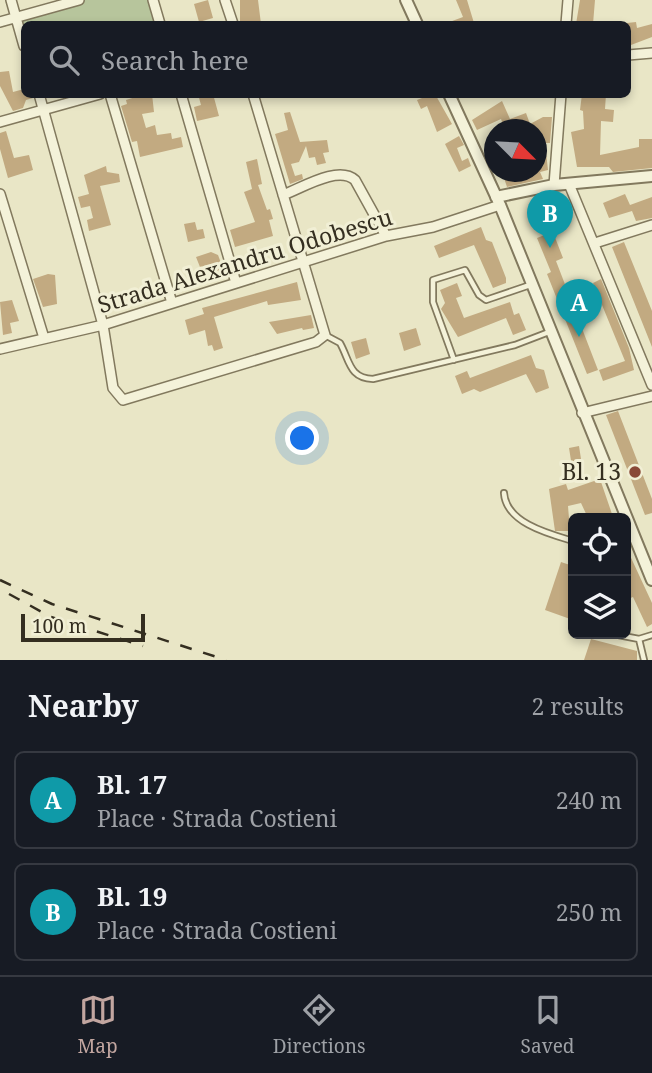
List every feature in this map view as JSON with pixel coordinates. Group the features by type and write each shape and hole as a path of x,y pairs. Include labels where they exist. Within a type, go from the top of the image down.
{"street":[{"path":"11,0 21,35"},
{"path":"0,22 79,0"},
{"path":"153,0 159,21"},
{"path":"225,0 232,21"},
{"path":"566,21 568,0"},
{"path":"409,1 416,21"},
{"path":"631,55 652,52"},
{"path":"40,98 103,325 113,388 123,400 316,342 325,335 254,98"},
{"path":"0,122 86,98"},
{"path":"111,98 172,303"},
{"path":"182,98 236,283"},
{"path":"451,98 498,201 652,580"},
{"path":"554,186 561,98"},
{"path":"283,195 333,176 347,174 355,180 386,236"},
{"path":"498,201 554,186 652,176"},
{"path":"569,184 652,385"},
{"path":"0,194 44,338"},
{"name":"Strada Alexandru Odobescu","path":"0,349 103,325 386,236 433,228 498,201"},
{"path":"595,243 652,225"},
{"path":"582,413 652,396"}],"lane":[{"path":"454,360 433,302 433,280 465,270 486,300 531,285"},
{"path":"325,335 340,343 350,369 364,379 454,360 499,346 515,345 549,332"},
{"path":"504,493 506,504 513,516 568,539"},
{"path":"631,638 639,639 652,635"},
{"path":"639,639 644,660"}],"green space":[{"path":"79,0 151,0 158,21 21,21 21,35 16,17"}],"building":[{"path":"208,0 213,18 199,21 194,4"},
{"path":"240,0 258,0 261,21 240,21"},
{"path":"456,0 467,0 473,21 452,21 463,17"},
{"path":"580,0 595,0 593,21 576,21"},
{"path":"636,22 637,28 652,24 652,37 631,45 631,23"},
{"path":"9,71 13,92 21,90 21,98 33,98 26,100 23,108 13,111 0,86 0,72"},
{"path":"152,98 154,112 142,114 146,128 155,125 157,135 171,133 172,139 181,137 183,147 140,157 137,141 132,142 121,106 127,104 126,100"},
{"path":"199,98 214,98 219,116 197,121 194,107 201,105"},
{"path":"437,98 452,124 437,132 427,106 421,109 417,100"},
{"path":"582,98 606,98 605,109 614,110 613,122 601,121 600,155 639,147 639,139 652,139 652,168 613,172 609,167 577,167 571,132 584,129 583,111 580,110"},
{"path":"502,101 510,119 484,119 484,127 477,130 472,120"},
{"path":"290,112 300,142 327,140 329,152 323,153 326,163 317,165 315,157 309,158 306,146 299,162 291,164 295,176 302,174 303,179 290,184 275,134 288,130 284,113"},
{"path":"526,113 528,119 510,119"},
{"path":"543,117 552,117 550,143 547,143 547,119 539,119"},
{"path":"6,131 14,158 29,155 33,170 8,178 0,149 0,133"},
{"path":"459,136 464,145 457,148 462,161 468,158 471,166 459,172 445,144"},
{"path":"257,159 262,184 258,185 273,219 269,220 273,236 235,247 230,230 255,222 244,192 252,189 246,162"},
{"path":"106,166 107,172 119,174 120,182 100,186 111,225 89,231 87,220 93,218 90,206 81,208 78,197 89,194 84,175"},
{"path":"505,182 530,182 507,187"},
{"path":"625,194 630,205 652,197 652,218 636,221 632,211 609,218 603,203"},
{"path":"563,197 569,212 549,222 563,258 556,261 598,370 587,374 547,274 551,272 537,238 547,234 536,208"},
{"path":"195,222 197,230 203,229 205,238 188,242 184,224"},
{"path":"481,227 486,240 492,242 506,278 506,283 493,288 474,245 439,258 434,246"},
{"path":"624,242 652,311 652,347 612,247"},
{"path":"211,252 218,255 224,271 213,274 207,265 200,267 196,257"},
{"path":"48,274 55,275 57,304 43,307 33,279"},
{"path":"601,279 629,348 634,370 603,381 599,370 625,361 593,283"},
{"path":"297,282 301,300 268,305 267,301 214,317 223,348 214,351 212,345 208,346 205,330 189,335 185,320 204,314 202,308"},
{"path":"457,283 462,296 456,298 464,318 510,302 514,315 519,313 526,330 513,335 506,318 458,337 441,309 445,303 440,290"},
{"path":"12,300 19,321 10,323 12,333 3,335 0,302"},
{"path":"311,315 314,328 303,330 302,328 277,334 269,322"},
{"path":"416,328 421,345 404,351 399,333"},
{"path":"366,338 370,354 356,359 351,342"},
{"path":"531,355 536,368 544,370 549,388 536,393 526,374 480,392 474,389 462,394 455,376 467,371 470,378"},
{"name":"Bl. 13","path":"618,411 652,499 652,513 645,515 606,415"},
{"path":"579,446 583,472 573,473 569,448"},
{"path":"600,479 612,513 586,513 581,503 568,506 568,531 555,531 549,489 566,484 568,490"},
{"path":"631,558 652,603 652,624 647,627 633,597 631,598"},
{"path":"561,562 568,564 568,618 545,610"},
{"path":"591,639 637,651 637,660 584,660"}],"railway":[{"path":"0,580 52,604 226,660"},
{"path":"9,594 51,617 143,646"}],"place":[{"name":"Bl. 19","path":"550,248"},
{"name":"Bl. 17","path":"579,337"},
{"name":"Bl. 13","path":"635,472"}]}
